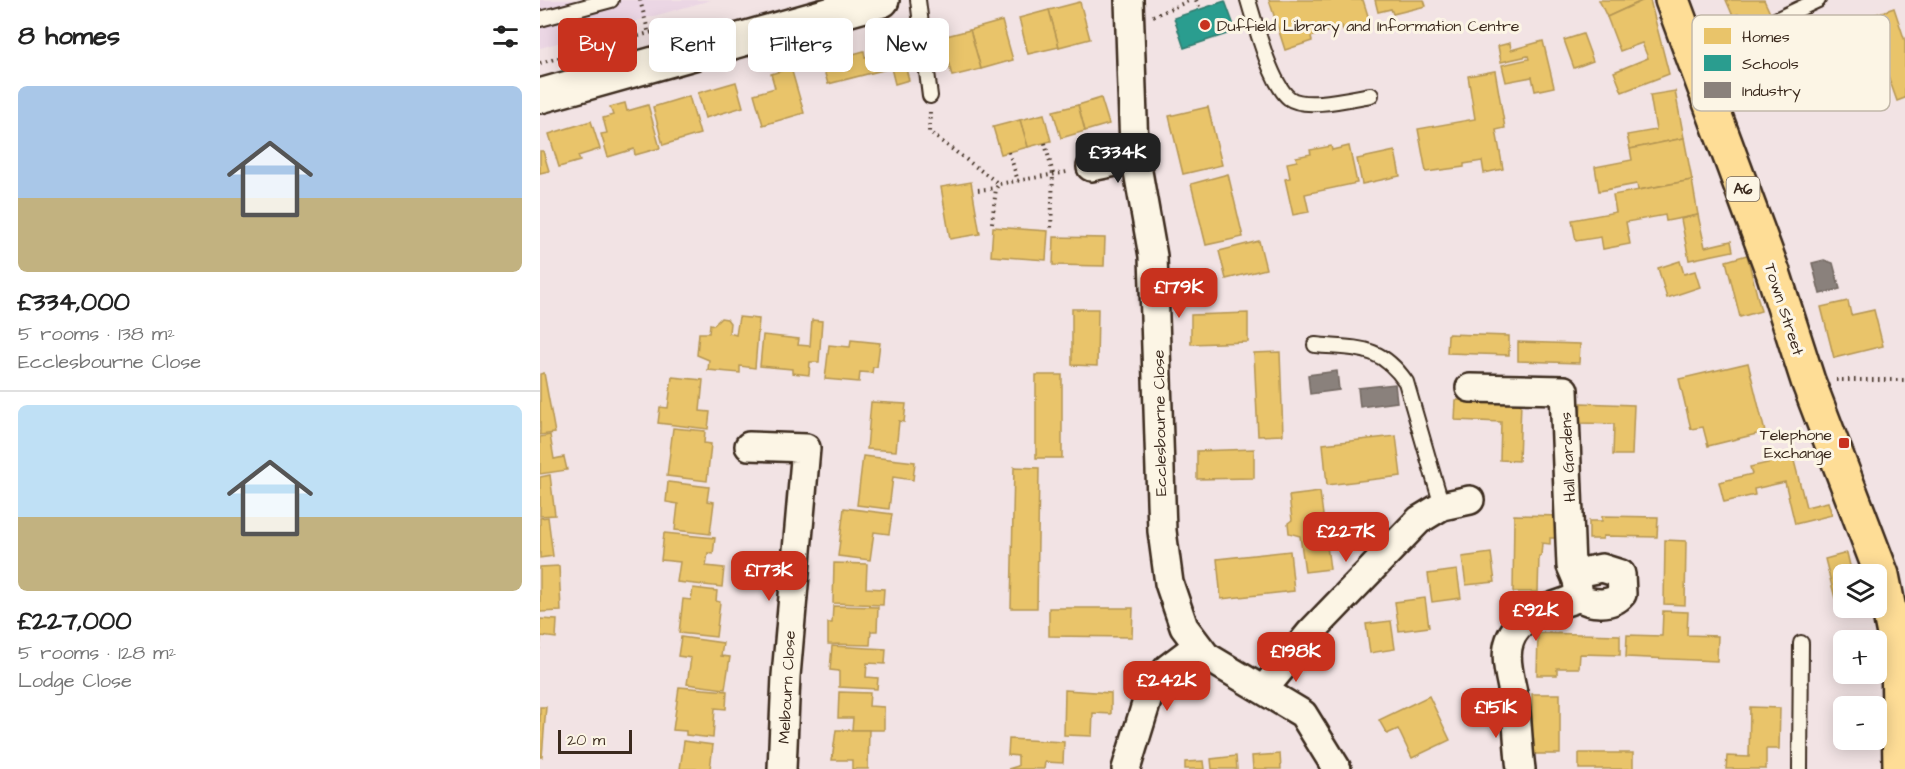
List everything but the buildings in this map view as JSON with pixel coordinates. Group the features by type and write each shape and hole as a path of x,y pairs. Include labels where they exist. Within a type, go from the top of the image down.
{"highway":[{"name":"Town Street","path":"1672,0 1692,52"},
{"name":"Town Street","path":"1714,111 1773,272 1808,381 1882,575 1898,654 1900,769"}],"street":[{"path":"736,42 882,0"},
{"name":"Ecclesbourne Close","path":"1129,13 1135,158 1153,256 1163,548 1176,605 1184,627 1197,646 1221,666 1264,689 1303,714 1337,769"},
{"path":"540,96 649,66"},
{"path":"1091,167 1135,158"},
{"name":"Hall Gardens","path":"1470,388 1564,390 1571,566 1578,588 1517,627 1509,644 1507,669 1515,703 1521,769"},
{"name":"Melbourn Close","path":"749,446 806,448 786,676 782,769"},
{"path":"1264,689 1311,632 1419,520 1442,507 1470,500"},
{"path":"1126,769 1151,688 1168,668 1197,646"}],"lane":[{"path":"540,19 611,0"},
{"path":"918,0 930,96"},
{"path":"1248,0 1262,45 1282,90 1290,99 1310,103 1338,102 1371,95"},
{"path":"1786,15 1818,0"},
{"path":"1315,345 1372,350 1396,367 1406,382 1442,507"},
{"path":"1800,769 1801,643"}],"path":[{"path":"640,0 649,32"},
{"path":"1129,13 1194,0 1200,9"},
{"path":"930,96 929,132 998,186"},
{"path":"1045,143 1053,174 1051,229"},
{"path":"1010,152 1018,181"},
{"path":"978,190 1091,167"},
{"path":"992,223 998,186"},
{"path":"1808,381 1905,380"}],"shaded area":[{"path":"540,0 711,0 637,21 637,18 558,18 558,43 540,48"}],"place":[{"name":"Duffield Library and Information Centre","path":"1205,25"},
{"name":"Telephone Exchange","path":"1844,443"}]}
